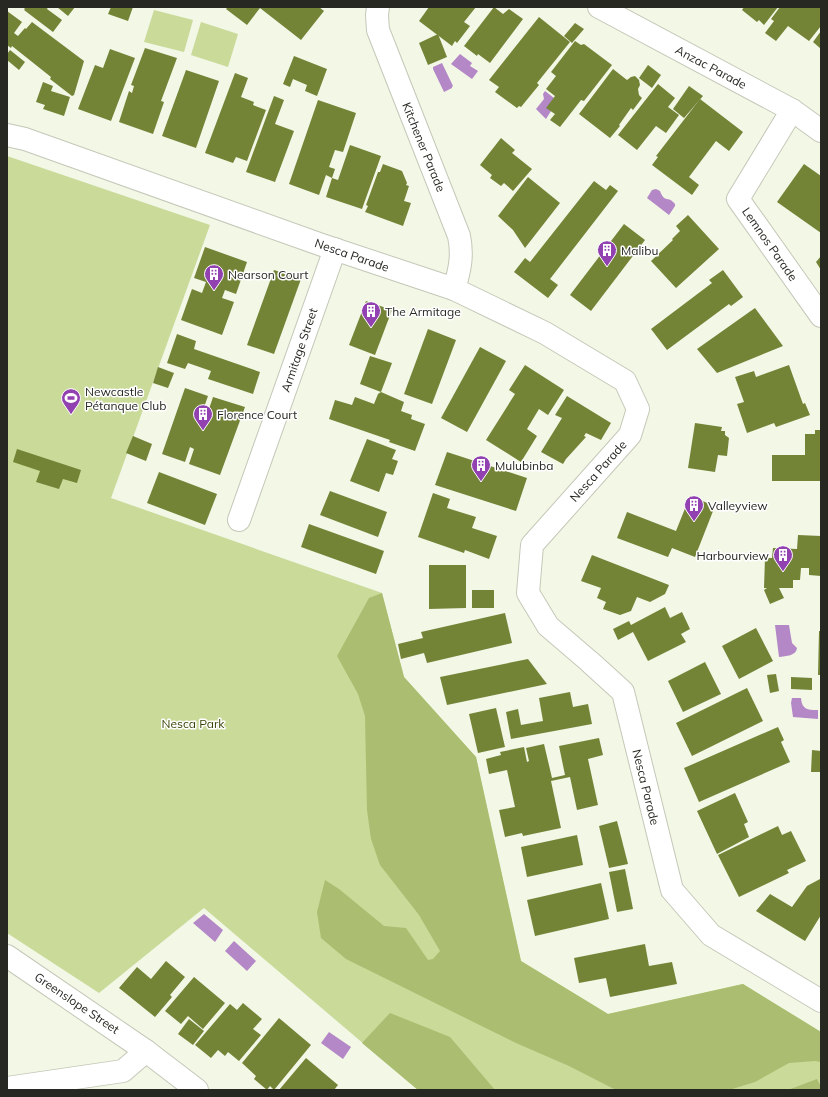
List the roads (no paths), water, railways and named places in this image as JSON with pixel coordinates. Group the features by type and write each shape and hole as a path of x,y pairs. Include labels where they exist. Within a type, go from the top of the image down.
{"street":[{"name":"Kitchener Parade","path":"378,7 378,30 459,236 462,258 454,289"},
{"name":"Anzac Parade","path":"599,7 792,110 821,131"},
{"name":"Lemnos Parade","path":"792,110 738,199 821,316"},
{"name":"Nesca Parade","path":"7,135 25,139 334,249 454,289 545,333 625,381 638,409 630,435 532,545 528,593 548,626 623,692 672,890 711,935 821,1001"},
{"name":"Armitage Street","path":"239,520 334,249"},
{"name":"Greenslope Street","path":"7,956 146,1051"},
{"path":"7,1088 123,1072 146,1051 197,1090"}],"place":[{"name":"Malibu","path":"607,267"},
{"name":"Nearson Court","path":"214,291"},
{"name":"The Armitage","path":"371,328"},
{"name":"Newcastle Pétanque Club","path":"71,415"},
{"name":"Florence Court","path":"203,431"},
{"name":"Mulubinba","path":"481,482"},
{"name":"Valleyview","path":"694,522"},
{"name":"Harbourview","path":"783,572"}],"park label":[{"name":"Nesca Park","path":"193,723"}]}
